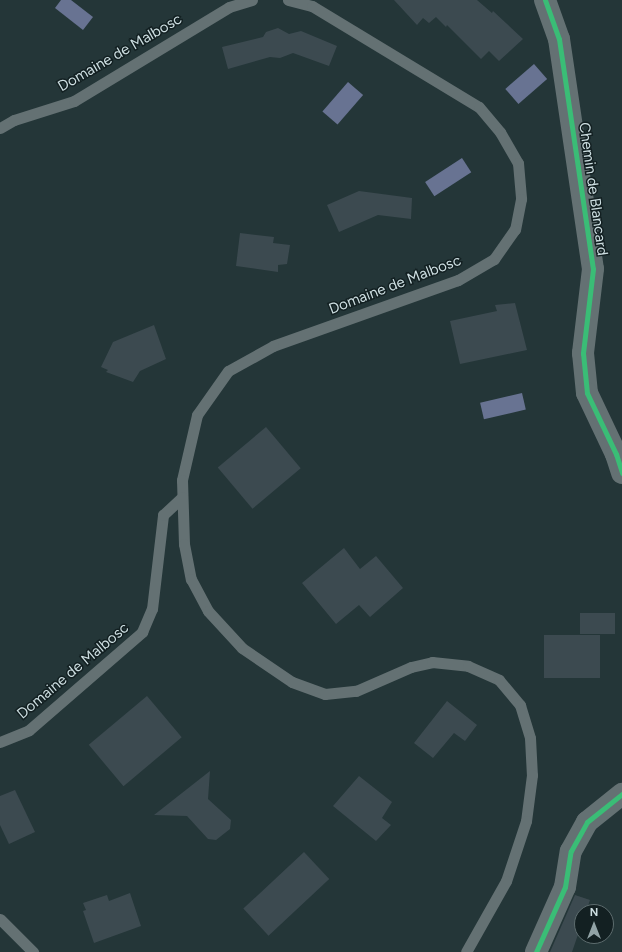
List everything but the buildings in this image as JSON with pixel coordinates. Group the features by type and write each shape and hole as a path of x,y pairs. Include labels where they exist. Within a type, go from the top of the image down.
{"street":[{"name":"Chemin de Blancard","path":"545,0 559,40 593,269 583,353 587,393 620,458"},
{"path":"536,952 565,887 571,851 587,822 622,794"}],"lane":[{"name":"Domaine de Malbosc","path":"0,128 14,120 74,101 229,7 252,0"},
{"name":"Domaine de Malbosc","path":"288,0 312,6 479,108 500,132 518,163 520,199 515,229 494,259 458,280 273,346 228,371 197,415 182,480 184,544 191,579 208,611 242,648 292,682 325,694 356,691 412,667 432,662 439,662 468,666 499,680 520,705 530,738 532,775 526,821 506,881 466,952"},
{"name":"Domaine de Malbosc","path":"0,742 29,730 142,632 152,609 164,515 182,497"},
{"path":"0,919 33,952"}],"water":[{"path":"61,0 71,0 93,17 83,30 55,8"},
{"path":"534,64 547,79 518,104 505,89"},
{"path":"348,82 363,95 338,125 322,111"},
{"path":"462,158 471,172 434,196 425,182"},
{"path":"522,393 526,410 484,419 480,403"}],"cycle path":[{"path":"545,0 559,39 593,269 583,353 587,393 616,454 622,473"},
{"path":"536,952 565,887 571,851 587,822 622,794"}]}
